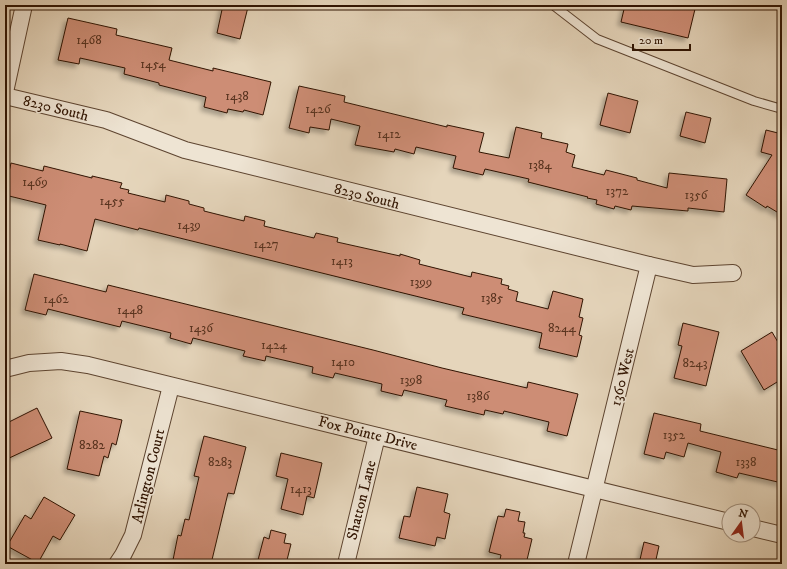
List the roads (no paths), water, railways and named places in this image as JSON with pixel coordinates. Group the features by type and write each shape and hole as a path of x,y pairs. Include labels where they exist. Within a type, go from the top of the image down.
{"street":[{"path":"5,92 24,5"},
{"name":"8230 South","path":"5,96 106,120 185,150 649,266 693,275 733,274"},
{"name":"1360 West","path":"576,564 649,266"},
{"name":"Fox Pointe Drive","path":"5,369 29,363 61,361 88,365 721,520"},
{"name":"Arlington Court","path":"117,564 133,535 171,386"},
{"name":"Shatton Lane","path":"346,564 377,436"},
{"path":"761,530 782,535"}],"lane":[{"path":"553,5 597,39 754,102 782,109"}]}
